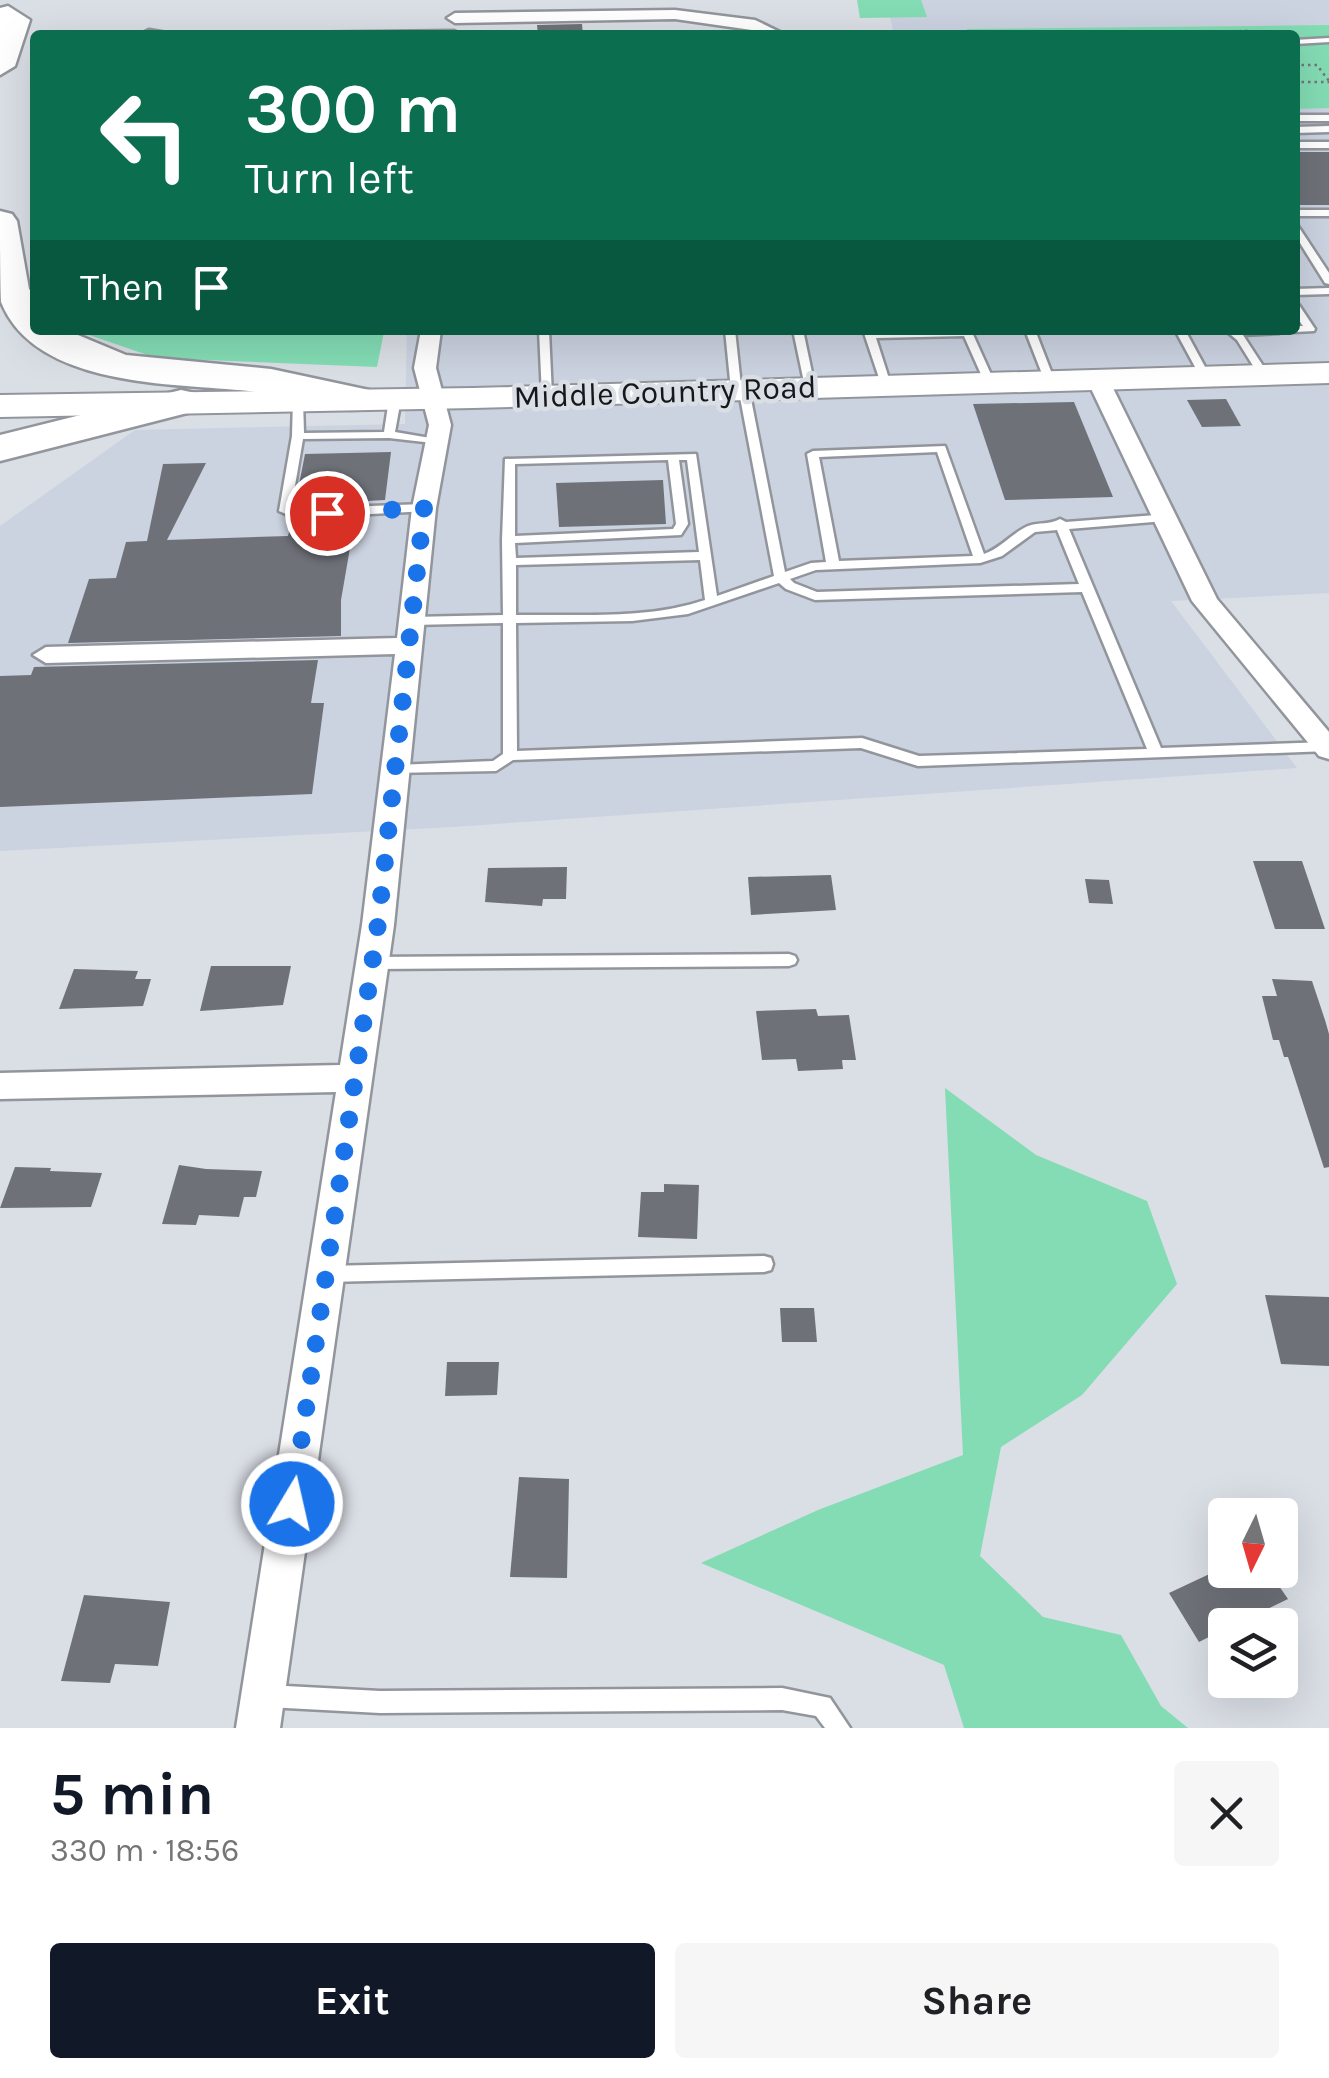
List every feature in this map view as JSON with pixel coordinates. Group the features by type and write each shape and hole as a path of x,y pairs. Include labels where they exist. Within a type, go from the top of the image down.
{"highway":[{"path":"0,66 16,20 8,11"},
{"path":"0,221 10,289 30,317"},
{"path":"49,335 75,352 120,367 182,377 269,381 355,399"},
{"path":"0,448 181,402"}],"main road":[{"name":"Middle Country Road","path":"0,406 548,396 1329,373"}],"street":[{"path":"454,21 680,12 730,16 773,30"},
{"path":"260,1712 373,963 424,508 440,426 425,368 430,335"},
{"path":"1097,378 1205,601 1327,749"},
{"path":"46,655 411,634"},
{"path":"0,1086 355,1078"}],"lane":[{"path":"347,30 454,21"},
{"path":"1300,42 1329,40"},
{"path":"1300,118 1329,118"},
{"path":"1300,130 1329,129"},
{"path":"1300,145 1329,145"},
{"path":"1300,214 1329,213"},
{"path":"1300,236 1329,281"},
{"path":"1300,292 1329,291"},
{"path":"1300,314 1310,329 1300,329"},
{"path":"544,335 548,396"},
{"path":"731,335 779,575 790,586 815,596 1088,588"},
{"path":"799,335 810,387"},
{"path":"871,335 886,384"},
{"path":"967,335 989,381"},
{"path":"1032,335 1049,379"},
{"path":"1183,335 1205,376"},
{"path":"1235,335 1264,375"},
{"path":"389,436 395,399"},
{"path":"297,400 298,436 285,511 295,514 424,508"},
{"path":"298,436 389,436 438,442"},
{"path":"833,565 813,454 941,448 980,559"},
{"path":"508,540 676,532 682,524 673,456"},
{"path":"510,756 509,461 692,456 712,602"},
{"path":"411,634 507,619 632,616 712,602 779,575 833,565 980,559 1032,529 1060,523 1165,517"},
{"path":"1060,523 1156,753"},
{"path":"508,562 706,556"},
{"path":"396,770 496,766 510,756 862,743 918,761 1327,749"},
{"path":"373,963 788,960"},
{"path":"326,1274 764,1264"},
{"path":"260,1712 380,1702 782,1699 822,1706 839,1728"}],"path":[{"path":"1300,65 1318,65 1329,81"},
{"path":"1300,82 1329,81"}],"shaded area":[{"path":"886,0 1329,0 1329,593 1171,601 1297,768 452,827 0,851 0,526 135,430 405,424 407,335 1300,335 1300,30 893,30"}],"green space":[{"path":"857,0 921,0 927,17 860,18"},
{"path":"1329,25 1329,108 1300,109 1300,30 967,29"},
{"path":"89,335 383,335 377,367 156,358"},
{"path":"945,1088 1036,1155 1147,1201 1177,1284 1082,1395 1001,1447 980,1556 1043,1617 1121,1635 1161,1706 1188,1728 964,1728 944,1665 701,1563 818,1510 963,1455"}],"building":[{"path":"582,24 583,30 538,30 537,25"},
{"path":"1300,152 1329,152 1329,205 1300,205"},
{"path":"1226,399 1241,426 1202,427 1187,400"},
{"path":"1074,402 1113,497 1005,500 973,404"},
{"path":"391,452 385,500 295,505 305,454"},
{"path":"206,463 167,540 288,536 292,521 355,519 341,600 341,636 68,643 89,579 116,578 126,542 147,541 163,464"},
{"path":"663,480 666,524 559,527 556,483"},
{"path":"318,660 311,703 324,703 312,794 0,807 0,676 31,675 34,667"},
{"path":"1253,861 1302,861 1325,929 1275,929"},
{"path":"567,867 566,899 543,899 542,906 485,902 488,868"},
{"path":"831,875 836,910 751,915 748,877"},
{"path":"1085,879 1109,880 1113,904 1089,903"},
{"path":"211,966 291,966 283,1005 200,1011"},
{"path":"74,969 138,971 135,979 151,979 143,1006 59,1009"},
{"path":"1272,979 1312,981 1325,1020 1329,1034 1329,1167 1324,1168 1288,1057 1284,1057 1279,1040 1273,1040 1262,996 1277,996"},
{"path":"816,1009 818,1016 849,1015 856,1060 842,1060 843,1069 798,1071 796,1059 762,1060 756,1011"},
{"path":"179,1165 262,1171 256,1197 244,1197 239,1217 199,1215 196,1225 162,1224"},
{"path":"15,1167 102,1173 91,1207 0,1208"},
{"path":"664,1184 699,1185 697,1239 638,1237 641,1192 664,1192"},
{"path":"1265,1295 1329,1297 1329,1366 1281,1364"},
{"path":"780,1308 814,1308 817,1342 782,1342"},
{"path":"447,1362 499,1362 497,1395 445,1396"},
{"path":"519,1477 569,1479 567,1578 510,1577"},
{"path":"1208,1575 1208,1588 1280,1588 1288,1599 1269,1608 1208,1608 1208,1638 1199,1642 1169,1593"},
{"path":"84,1595 170,1602 158,1666 115,1664 110,1683 61,1681"}],"route":[{"path":"292,1504 378,924 424,508 327,513"}]}
